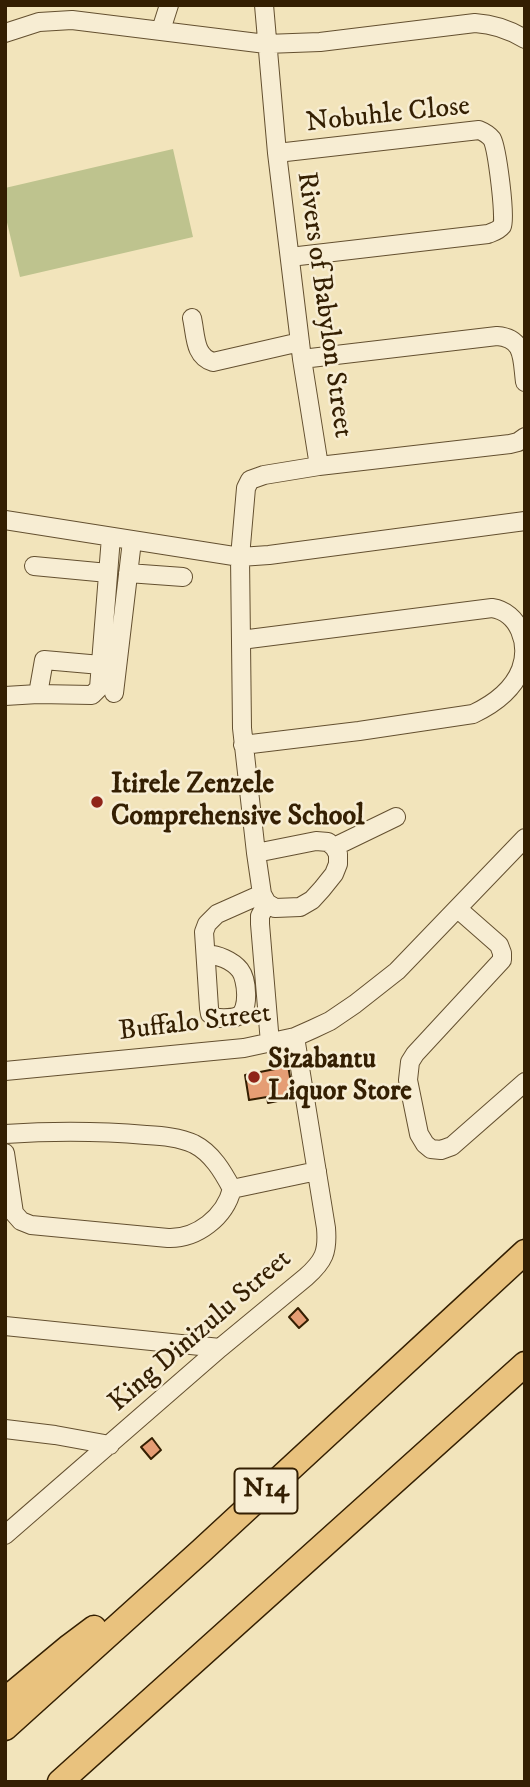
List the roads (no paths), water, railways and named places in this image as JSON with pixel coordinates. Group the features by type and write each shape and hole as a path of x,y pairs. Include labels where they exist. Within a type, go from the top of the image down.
{"highway":[{"name":"N14","path":"5,1728 525,1252"},
{"name":"N14","path":"60,1782 525,1364"},
{"path":"5,1700 70,1646 200,1552"}],"street":[{"path":"161,30 169,5"},
{"name":"Rivers of Babylon Street","path":"240,557 246,488 250,480 318,466 277,153 264,5"},
{"path":"5,33 39,22 72,20 266,44 320,42 475,23 500,27 525,39"},
{"name":"Nobuhle Close","path":"277,153 479,130 485,132 494,145 504,212 502,226 488,234 290,257"},
{"path":"192,318 200,355 213,362 301,351 508,337 519,347 525,382"},
{"path":"318,466 496,446 518,442 525,437"},
{"path":"5,520 240,557 525,521"},
{"path":"5,696 92,695 99,688 110,537"},
{"path":"114,693 131,541"},
{"path":"240,557 243,745 256,853 265,898 260,924 270,1043"},
{"path":"34,566 108,573"},
{"path":"128,573 183,577"},
{"path":"241,639 492,608 502,609 515,620 522,635 523,646 521,670 512,685 488,706 473,714 243,745"},
{"path":"38,694 44,660 101,664"},
{"path":"334,847 396,817"},
{"name":"Buffalo Street","path":"5,1072 216,1052 295,1037 330,1021 397,971 525,838"},
{"path":"256,853 316,841 328,842 338,854 334,874 312,900 300,907 286,909 275,908 265,898"},
{"path":"205,954 204,932 207,924 218,914 265,898"},
{"path":"458,908 499,945 502,960 410,1062 408,1080 420,1139 435,1150 453,1146 525,1082"},
{"name":"King Dinizulu Street","path":"5,1535 220,1348 306,1278 324,1257 326,1228 295,1037"},
{"path":"5,1134 69,1131 124,1133 183,1140 201,1148 209,1156 232,1189"},
{"path":"5,1153 15,1213 21,1221 31,1225 178,1239 195,1233 212,1221 226,1206 232,1189"},
{"path":"232,1189 317,1171"},
{"path":"5,1326 220,1348"},
{"path":"5,1429 110,1445"}],"place":[{"name":"Itirele Zenzele Comprehensive School","path":"97,802"},
{"name":"Sizabantu Liquor Store","path":"254,1077"}]}
